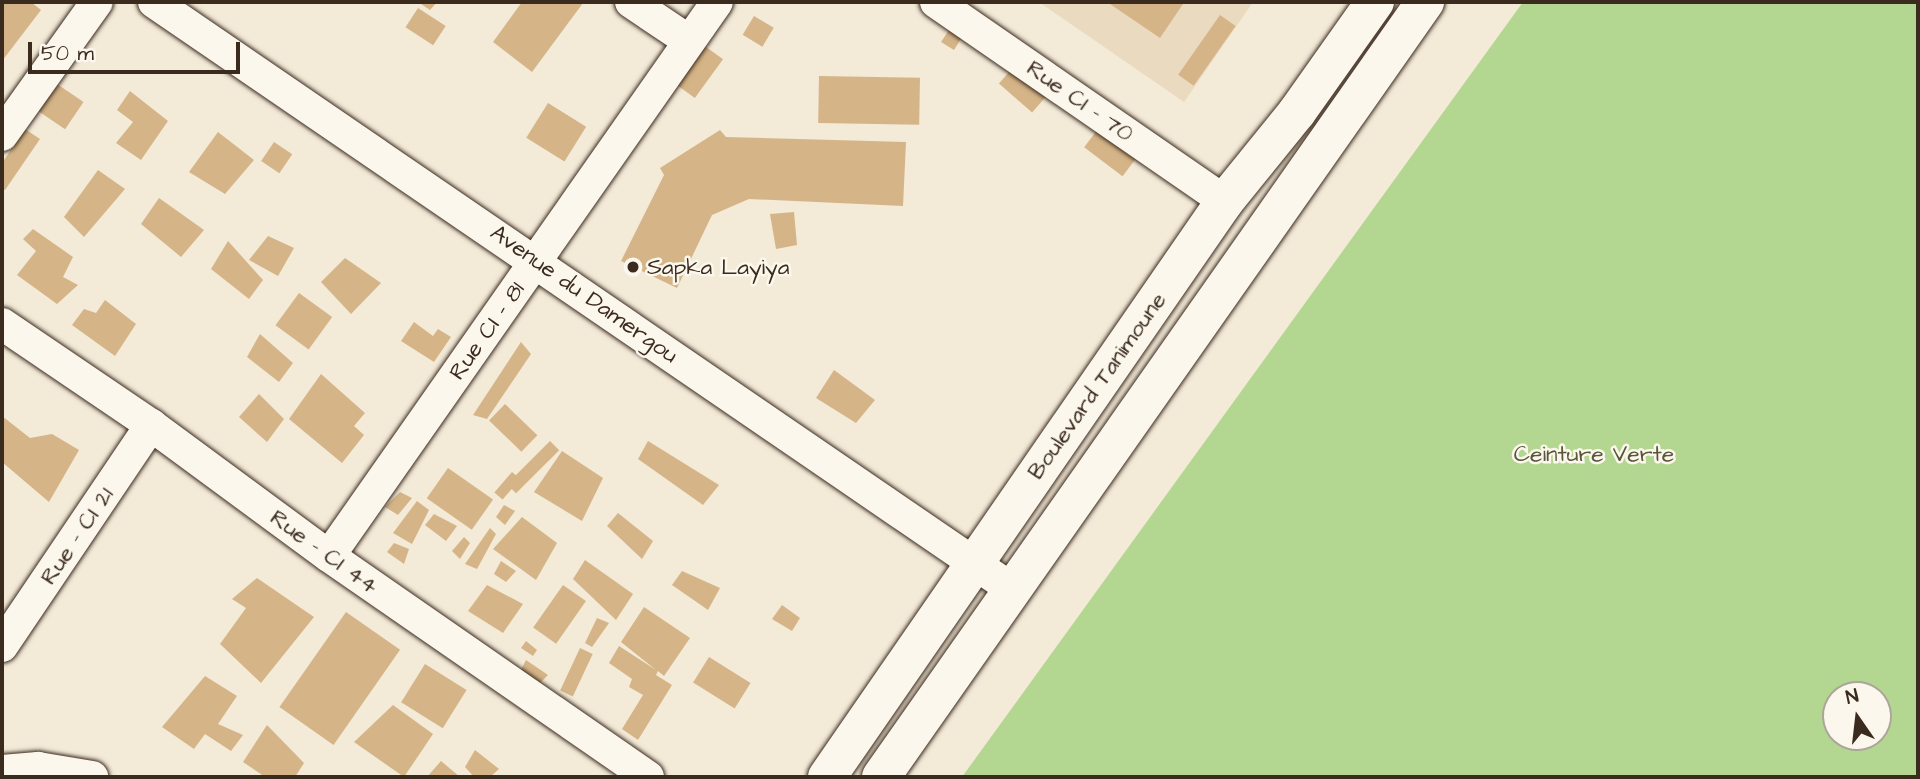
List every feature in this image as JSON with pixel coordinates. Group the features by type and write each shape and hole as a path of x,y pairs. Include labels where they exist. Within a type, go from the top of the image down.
{"main road":[{"name":"Boulevard Tanimoune","path":"827,777 1225,201 1297,112 1375,2"},
{"name":"Boulevard Tanimoune","path":"881,777 1425,2"}],"street":[{"path":"2,135 97,2"},
{"name":"Avenue du Damergou","path":"154,2 536,260 1012,589"},
{"path":"631,2 689,41"},
{"name":"Rue CI - 81","path":"329,556 717,2"},
{"name":"Rue CI - 70","path":"936,2 1225,201"},
{"name":"Rue - CI 44","path":"2,324 151,425 329,556 648,777"},
{"name":"Rue - CI 21","path":"2,646 151,425"},
{"path":"2,771 38,768 92,777"}],"shaded area":[{"path":"1039,2 1253,2 1184,102"}],"green space":[{"name":"Ceinture Verte","path":"1523,2 1918,2 1918,777 962,777"}],"building":[{"path":"2,2 31,2 41,10 2,61"},
{"path":"418,2 437,2 430,10"},
{"path":"522,2 583,3 532,72 493,42"},
{"path":"1110,4 1183,4 1160,38"},
{"path":"418,8 446,26 433,45 405,27"},
{"path":"1220,15 1236,26 1194,86 1178,75"},
{"path":"754,16 774,28 762,47 743,35"},
{"path":"953,24 964,34 954,50 941,42"},
{"path":"702,44 723,59 695,98 674,83"},
{"path":"1016,64 1049,93 1032,112 999,84"},
{"path":"819,76 920,78 919,125 818,123"},
{"path":"57,84 84,102 65,129 39,111"},
{"path":"130,91 168,121 141,160 116,143 133,122 117,110"},
{"path":"548,103 586,127 564,162 526,138"},
{"path":"25,129 40,139 5,190 2,188 2,163"},
{"path":"1098,129 1136,158 1122,176 1084,147"},
{"path":"720,130 726,137 906,142 903,206 749,199 712,215 677,288 621,261 664,175 660,168"},
{"path":"218,132 254,160 225,194 189,172"},
{"path":"274,142 292,154 279,173 261,161"},
{"path":"98,170 125,189 84,237 64,217"},
{"path":"159,198 204,230 181,257 141,224"},
{"path":"794,212 797,245 776,249 770,214"},
{"path":"33,229 73,257 63,277 78,285 57,304 17,275 36,251 23,239"},
{"path":"268,236 294,248 278,276 249,260"},
{"path":"228,241 263,280 249,299 211,269"},
{"path":"345,258 381,283 351,314 321,282"},
{"path":"299,293 332,317 309,349 275,325"},
{"path":"105,300 136,324 115,356 72,325 84,309 96,313"},
{"path":"414,322 433,336 438,329 451,337 434,362 401,341"},
{"path":"260,334 293,363 279,382 247,357"},
{"path":"521,342 531,354 487,419 473,415"},
{"path":"834,370 875,400 856,423 816,398"},
{"path":"321,374 365,413 354,426 364,435 342,463 289,419"},
{"path":"259,394 284,419 267,442 239,417"},
{"path":"505,404 537,435 521,452 489,421"},
{"path":"2,416 30,438 52,434 79,450 49,502 2,462"},
{"path":"550,441 559,450 516,493 507,484"},
{"path":"648,441 719,485 703,505 638,459"},
{"path":"562,451 603,478 582,521 534,492"},
{"path":"448,468 493,500 472,530 427,498"},
{"path":"512,472 520,479 503,500 494,492"},
{"path":"400,492 412,498 398,515 385,507"},
{"path":"417,501 429,510 412,544 393,533"},
{"path":"504,505 515,511 505,525 496,517"},
{"path":"618,513 653,541 642,559 607,526"},
{"path":"434,514 457,526 446,541 425,525"},
{"path":"522,517 557,543 536,580 493,549"},
{"path":"490,528 496,534 477,569 465,564"},
{"path":"464,537 470,543 460,559 452,551"},
{"path":"394,543 409,549 404,564 387,552"},
{"path":"585,560 633,594 616,620 573,579"},
{"path":"501,561 516,571 506,582 494,574"},
{"path":"682,571 720,588 708,610 672,585"},
{"path":"257,578 314,617 261,683 220,644 246,608 232,599"},
{"path":"487,585 523,604 503,633 468,611"},
{"path":"563,585 586,601 556,644 533,628"},
{"path":"782,605 800,618 792,631 772,619"},
{"path":"644,607 690,638 664,676 658,671 656,675 672,685 638,740 622,729 643,695 629,687 632,679 609,663 619,646 656,670 621,642"},
{"path":"346,612 400,650 334,745 279,707"},
{"path":"597,618 609,623 592,647 585,643"},
{"path":"526,641 537,650 533,656 521,648"},
{"path":"580,648 593,654 573,697 560,691"},
{"path":"709,657 751,683 735,708 693,682"},
{"path":"526,660 548,675 537,686 519,674"},
{"path":"425,664 467,690 443,728 401,702"},
{"path":"205,676 237,696 218,724 243,735 231,751 205,734 194,749 162,727"},
{"path":"393,705 433,734 404,777 354,742"},
{"path":"267,725 304,763 295,777 265,777 243,762"},
{"path":"475,750 499,769 490,777 474,777 465,767"},
{"path":"441,761 460,777 427,777"}],"place":[{"name":"Sapka Layiya","path":"633,267"}]}
